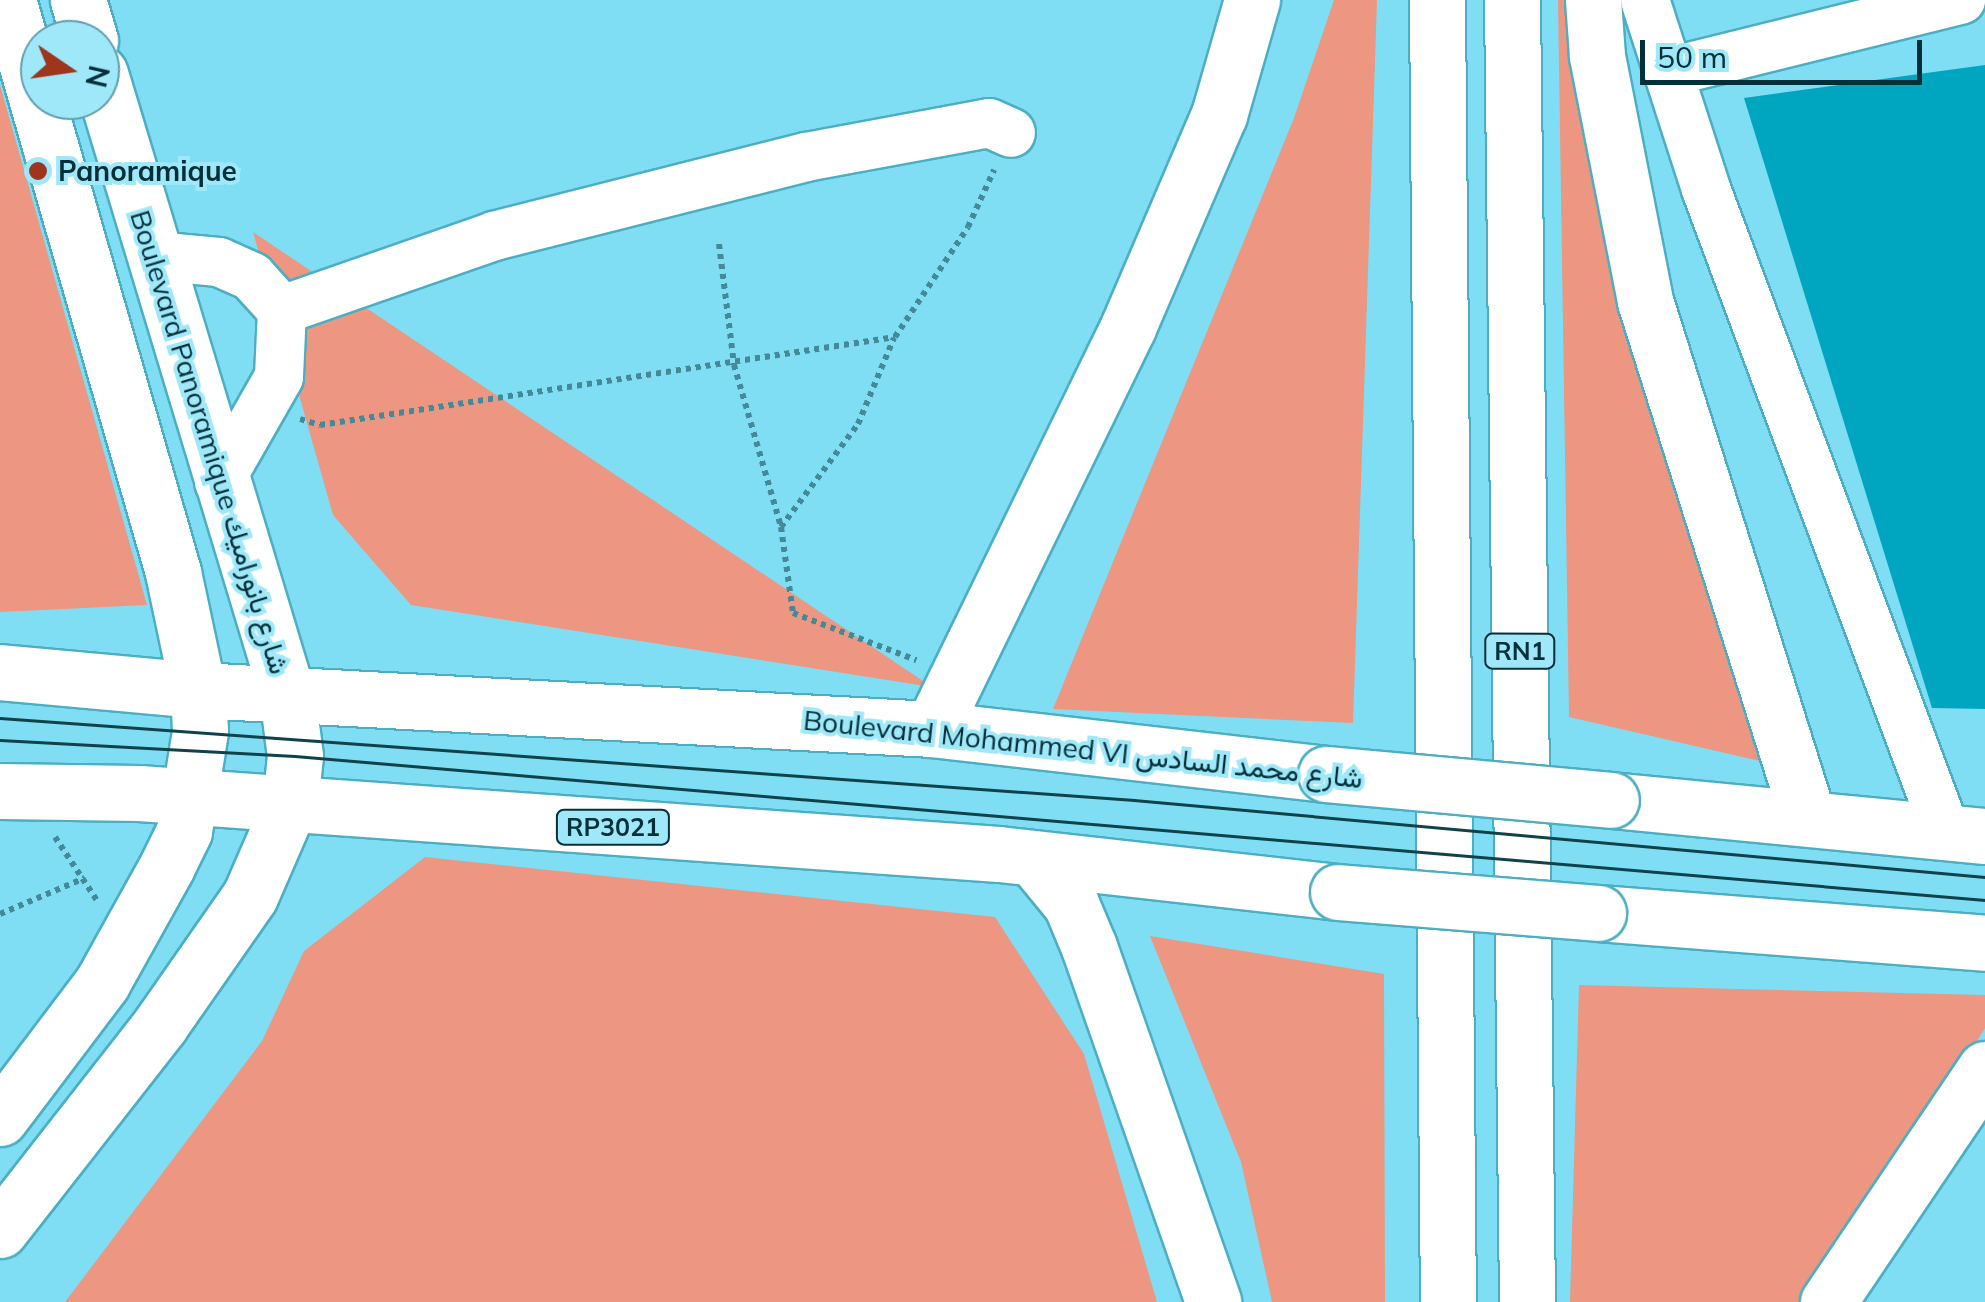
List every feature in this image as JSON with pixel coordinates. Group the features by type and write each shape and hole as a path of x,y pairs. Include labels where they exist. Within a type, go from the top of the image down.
{"main road":[{"path":"0,1118 53,1054 128,936 184,831 198,690 173,572 8,0"},
{"path":"932,729 962,677 1220,115 1252,0"},
{"path":"1436,0 1448,1302"},
{"name":"RN1","path":"1512,0 1528,1302"},
{"path":"1593,0 1597,56 1645,300 1808,818"},
{"name":"Boulevard Panoramique شارع بانوراميك","path":"0,1230 240,911 290,804 295,756 286,694 219,482 114,120"},
{"name":"Boulevard Mohammed VI شارع محمد السادس","path":"0,672 198,690 932,729 1326,774 1966,835"},
{"name":"RP3021","path":"16,792 290,804 1034,860"},
{"path":"1034,860 1338,892 1985,943"},
{"path":"1034,860 1071,904 1090,947 1212,1302"},
{"path":"1828,1302 1985,1068"}],"street":[{"path":"1645,0 1669,72 1966,835"},
{"path":"1669,72 1961,0"},
{"path":"282,310 494,236 806,157 989,123 1010,133"},
{"path":"154,256 219,262 252,277 282,310 279,376 265,410 219,482"}],"path":[{"path":"781,527 858,424 895,337 968,228 1010,133"},
{"path":"719,244 734,364 781,527 793,613 962,677"},
{"path":"265,410 320,425 895,337"},
{"path":"16,792 128,936"},
{"path":"0,914 85,878"}],"shaded area":[{"path":"1334,0 1377,0 1353,723 1053,709 1294,118"},
{"path":"1558,0 1585,0 1773,764 1569,717"},
{"path":"0,85 147,605 0,612"},
{"path":"253,232 932,687 411,605 333,515"},
{"path":"425,857 995,917 1084,1054 1157,1302 65,1302 262,1041 304,951"},
{"path":"1150,936 1384,974 1385,1302 1272,1302 1241,1162"},
{"path":"1579,985 1985,995 1985,1028 1814,1302 1570,1302"}],"building":[{"path":"1985,65 1985,709 1932,708 1744,98"}],"tram line":[{"path":"0,718 1134,800 1985,877"},
{"path":"0,740 295,756 1985,900"}],"place":[{"name":"Panoramique","path":"38,171"}]}
